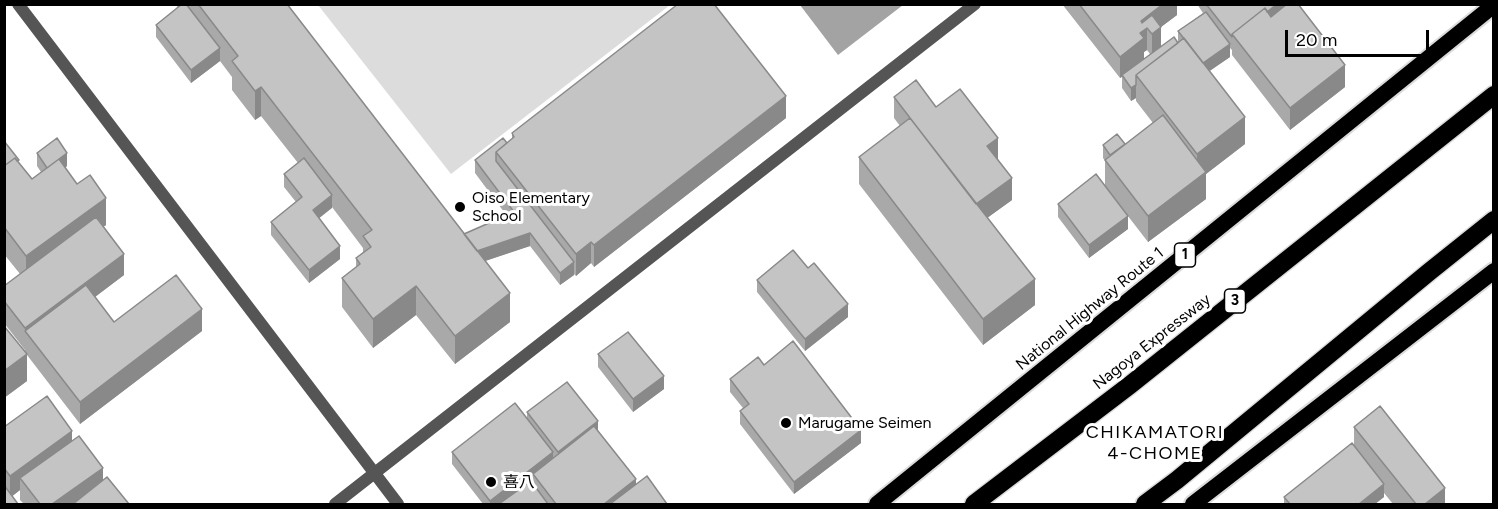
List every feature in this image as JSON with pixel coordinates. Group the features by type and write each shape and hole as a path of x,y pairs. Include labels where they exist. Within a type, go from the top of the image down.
{"highway":[{"name":"National Highway Route 1","path":"877,504 1494,5"},
{"name":"Nagoya Expressway","path":"974,504 1139,378 1494,95"},
{"path":"1145,504 1494,220"},
{"path":"1193,504 1494,271"}],"street":[{"path":"18,4 398,504"},
{"path":"335,504 975,4"}],"shaded area":[{"path":"318,5 670,5 451,174"},
{"path":"800,5 903,5 838,55"}],"building":[{"path":"182,4 186,4 220,48 191,70 156,25"},
{"path":"198,4 287,4 510,293 455,336 416,286 373,319 342,278 360,264 356,258 371,247 363,236 372,230 261,87 255,91 232,61 238,56"},
{"path":"678,4 714,4 786,96 594,245 591,242 576,254 496,152 514,137 512,133"},
{"path":"1079,4 1163,4 1141,21 1142,23 1152,15 1161,27 1152,34 1147,28 1140,33 1144,38 1120,57"},
{"path":"1206,4 1277,4 1267,12 1265,8 1232,34 1232,37"},
{"path":"1287,4 1298,4 1345,65 1290,108 1232,34 1265,8 1271,17"},
{"path":"1206,12 1230,44 1203,63 1178,31"},
{"path":"1174,37 1178,43 1136,75 1136,85 1131,88 1122,75"},
{"path":"1184,38 1245,117 1197,154 1136,75"},
{"path":"916,80 936,107 960,89 998,138 987,146 1012,178 976,204 894,97"},
{"path":"1163,115 1206,172 1148,216 1105,160"},
{"path":"910,118 1035,279 983,319 859,157"},
{"path":"1117,134 1125,144 1110,155 1103,145"},
{"path":"57,138 67,153 47,168 37,153"},
{"path":"503,138 507,143 496,152 496,161 574,262 560,273 530,233 477,251 464,234 514,212 475,160"},
{"path":"4,141 19,160 15,158 4,166"},
{"path":"15,158 32,179 59,159 77,184 90,175 106,198 26,256 4,227 4,166"},
{"path":"304,158 332,195 313,210 340,246 309,270 271,222 302,197 284,174"},
{"path":"1096,174 1128,216 1089,245 1058,204"},
{"path":"96,217 124,254 25,328 4,301 4,286"},
{"path":"793,250 808,268 814,263 848,304 805,339 757,280"},
{"path":"176,275 202,309 80,402 25,331 86,285 114,322"},
{"path":"4,326 27,354 4,371"},
{"path":"628,332 664,376 633,399 598,354"},
{"path":"793,341 861,430 794,482 740,411 749,404 730,379 758,357 764,365"},
{"path":"567,382 598,421 558,452 527,412"},
{"path":"47,396 72,431 10,476 4,468 4,427"},
{"path":"515,403 553,452 490,501 452,452"},
{"path":"1380,406 1445,488 1425,504 1416,504 1354,427"},
{"path":"594,426 636,479 604,504 556,504 533,474"},
{"path":"79,436 103,468 52,504 40,504 20,478"},
{"path":"1352,443 1384,484 1359,504 1290,504 1284,497"},
{"path":"647,476 667,504 610,504"},
{"path":"107,477 129,504 73,504"},
{"path":"531,481 548,504 499,504"},
{"path":"4,485 18,504 4,504"}],"place":[{"name":"Oiso Elementary School","path":"460,207"},
{"name":"Marugame Seimen","path":"786,423"},
{"name":"喜八","path":"491,482"}],"district":[{"name":"CHIKAMATORI 4-CHOME","path":"1155,443"}]}
